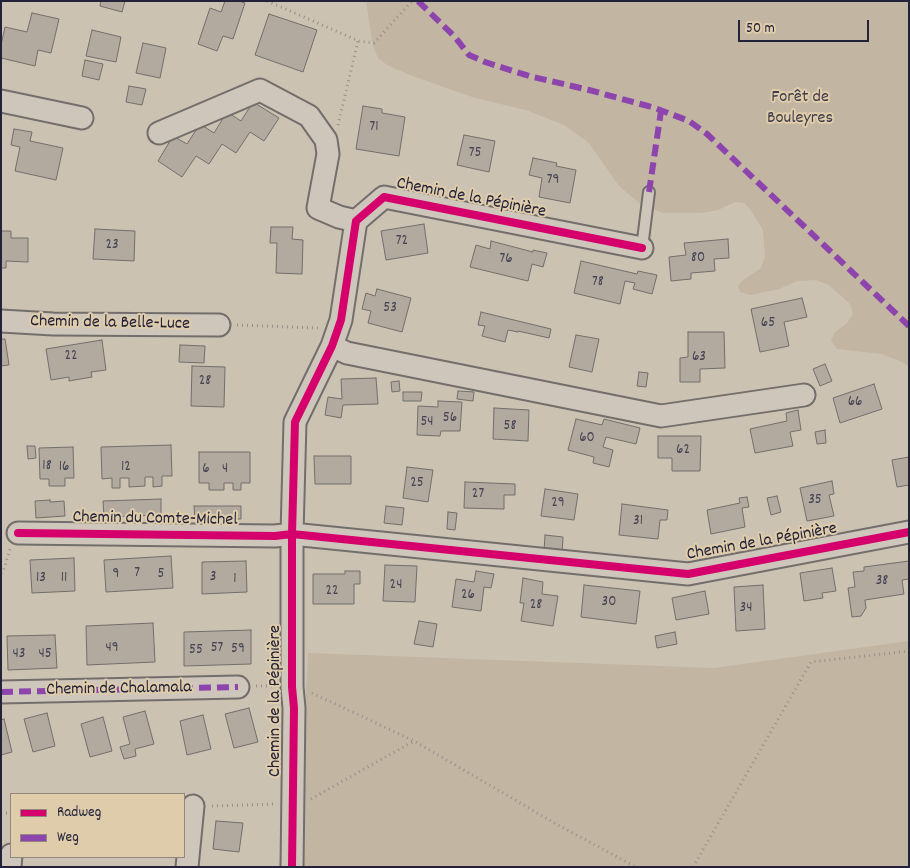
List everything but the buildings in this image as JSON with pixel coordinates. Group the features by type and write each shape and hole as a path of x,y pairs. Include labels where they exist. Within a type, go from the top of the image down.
{"street":[{"path":"158,133 260,90 309,116 326,140 328,154 318,208 339,217 356,221"},
{"path":"1,101 82,118"},
{"name":"Chemin de la Pépinière","path":"292,867 294,717 292,687 292,534 295,422 327,337 341,320 356,221 384,197 642,248"},
{"name":"Chemin de la Belle-Luce","path":"1,321 52,324 219,325"},
{"path":"327,337 347,353 661,416 804,395"},
{"name":"Chemin de la Pépinière","path":"292,534 688,574 909,532"},
{"name":"Chemin du Comte-Michel","path":"18,533 275,536 292,534"},
{"name":"Chemin de Chalamala","path":"1,692 238,687"},
{"path":"187,867 193,806"}],"lane":[{"path":"642,248 649,192"}],"path":[{"path":"267,1 358,41 374,43 412,1"},
{"path":"326,140 337,128 358,41"},
{"path":"219,325 327,337"},
{"path":"1,573 18,533"},
{"path":"694,867 810,662 909,651"},
{"path":"292,687 311,693 414,742 558,825 636,867"},
{"path":"193,806 292,804 306,802 414,742"}],"green space":[{"name":"Forêt de Bouleyres","path":"366,1 909,1 909,367 882,354 837,349 831,341 835,332 847,323 853,314 850,304 829,285 816,280 797,281 779,289 750,295 740,292 738,286 761,268 765,256 763,230 744,203 735,202 718,210 701,213 663,213 639,203 619,186 589,143 564,125 526,110 475,98 387,65 378,58 373,46"},
{"path":"909,641 909,867 304,867 302,773 308,653 714,668"}],"marked path":[{"path":"418,1 455,37 469,55 529,76 655,108 689,121 707,134 909,326"},
{"path":"649,192 661,111"},
{"path":"1,692 238,687"}],"cycle path":[{"path":"292,867 294,708 292,687 292,534 295,422 332,346 341,320 356,221 384,197 642,248"},
{"path":"18,533 275,536 292,534 688,574 909,532"}]}
